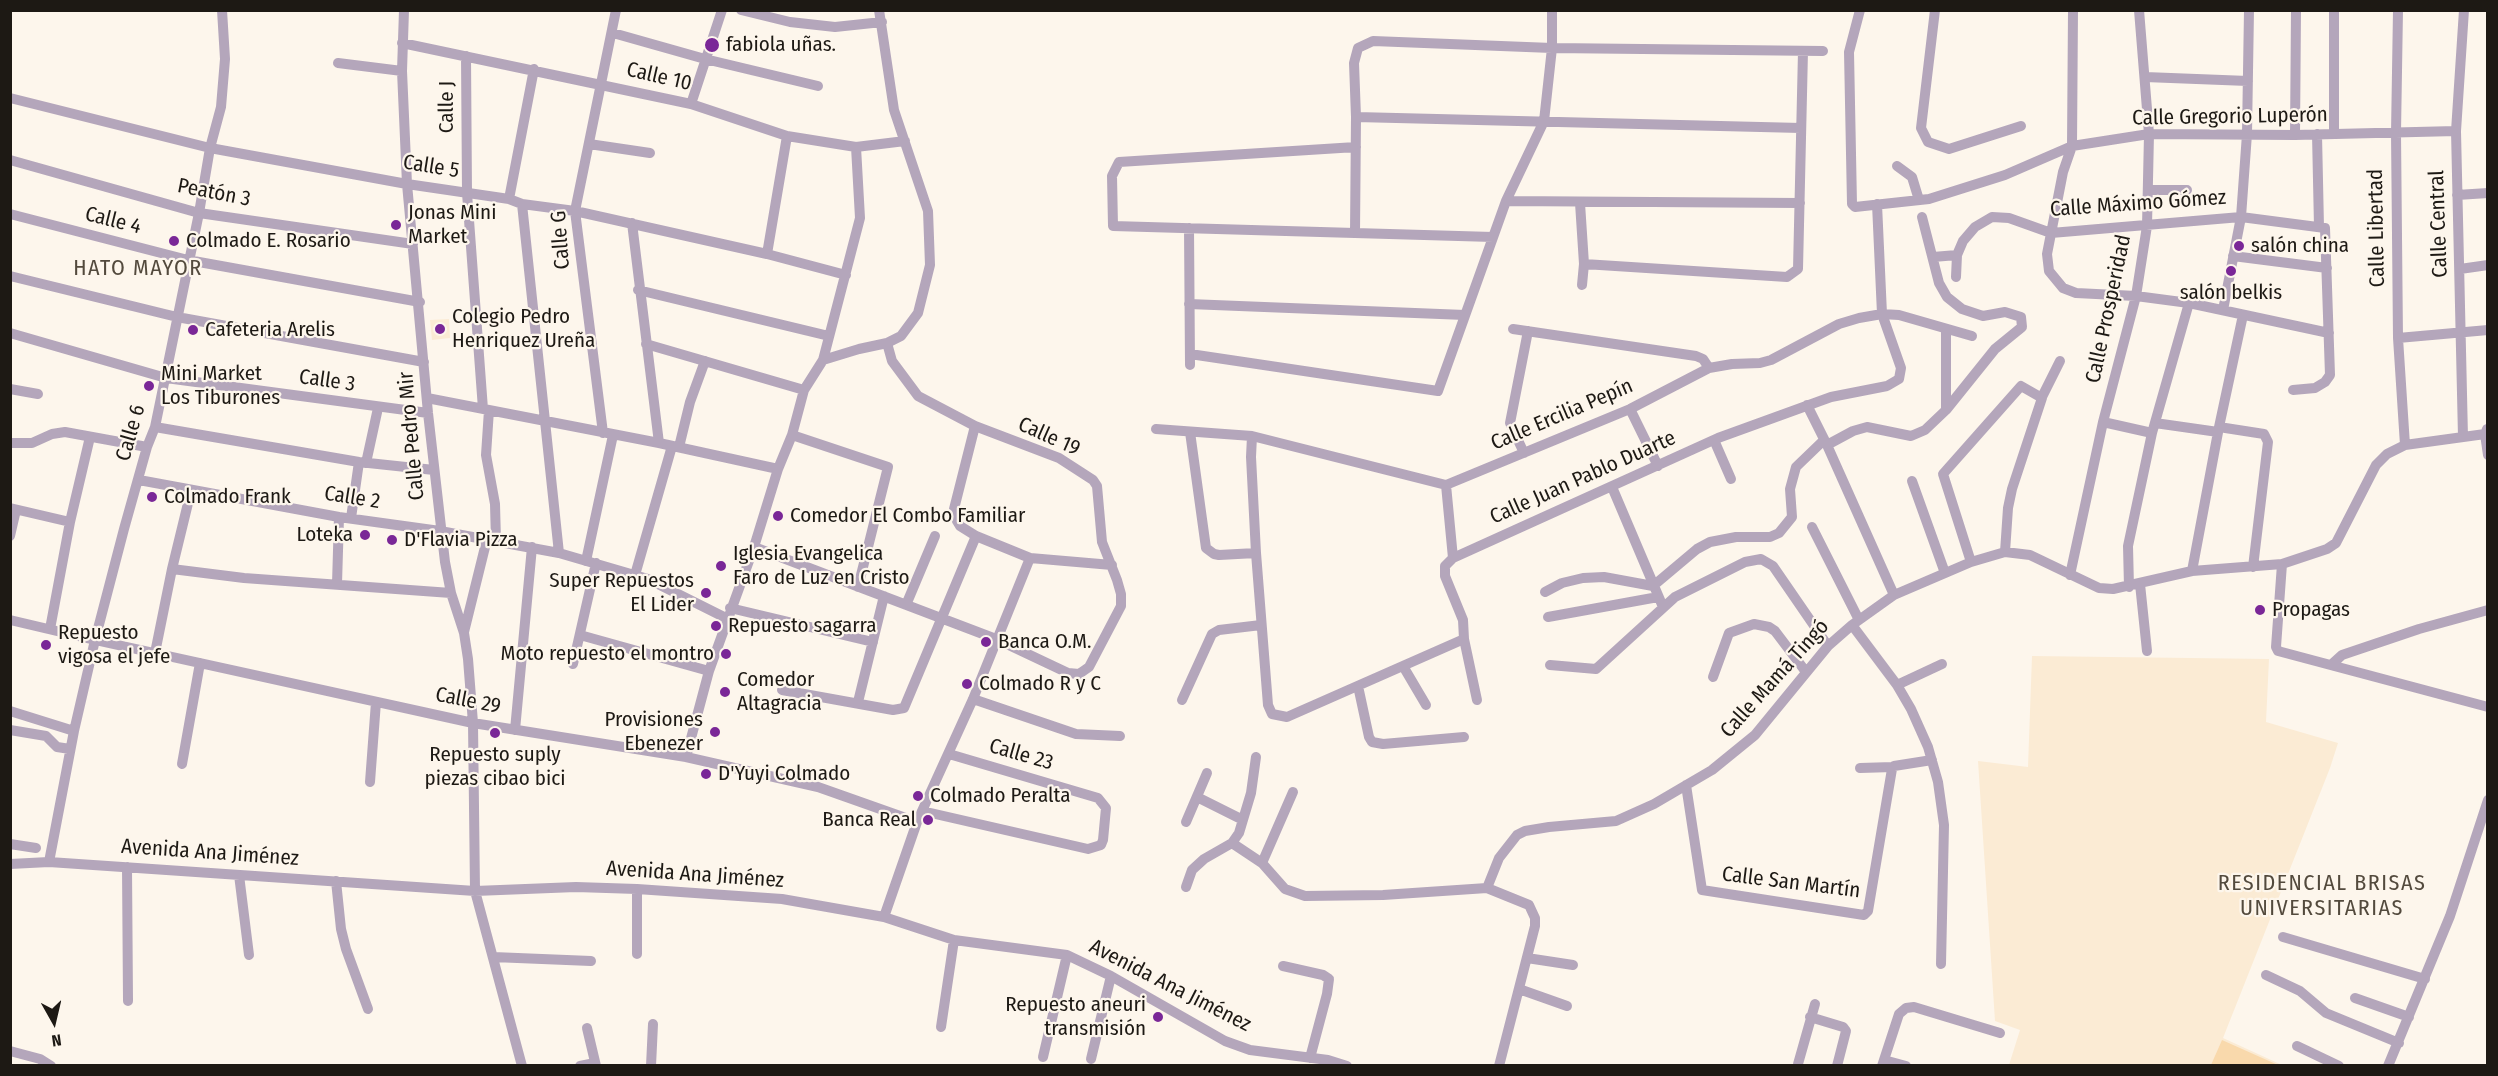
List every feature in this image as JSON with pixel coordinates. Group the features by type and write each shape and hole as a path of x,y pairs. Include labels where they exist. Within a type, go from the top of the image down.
{"street":[{"name":"Calle 6","path":"49,862 70,749 95,640 147,447 155,427 166,378 210,148 221,107 225,58 222,10"},
{"name":"Calle Pedro Mir","path":"404,10 402,71 407,184 420,302 428,413 440,531 451,593 464,633 468,659 473,723 475,891 522,1065"},
{"name":"Calle G","path":"573,664 580,635 608,434 575,211 603,84 616,10"},
{"path":"691,104 722,10"},
{"path":"741,10 790,22 835,27 882,22"},
{"path":"823,360 859,349 886,344 901,336 918,314 930,265 928,211 894,110 879,10"},
{"path":"1188,228 1190,360 1438,391 1506,201 1544,121 1552,48 1552,10"},
{"name":"Calle Gregorio Luperón","path":"1860,10 1850,52 1852,204 1855,207 1929,199 2006,175 2072,146 2149,134 2295,135 2456,131"},
{"path":"1935,10 1921,128 1928,142 1949,149 2021,126"},
{"path":"2073,10 2072,146 2063,172 2047,254 2049,272 2063,288 2076,293 2136,296 2189,303 2329,333"},
{"name":"Calle Prosperidad","path":"2070,575 2103,422 2136,296 2147,226 2149,134 2139,10"},
{"path":"2223,309 2241,217 2247,134 2249,10"},
{"path":"2295,135 2296,10"},
{"path":"2334,10 2334,134"},
{"name":"Calle Libertad","path":"2398,10 2396,133 2398,338 2405,445"},
{"name":"Calle Central","path":"2463,437 2456,131 2464,10"},
{"path":"613,33 705,59 818,86"},
{"path":"1355,233 1354,63 1358,48 1373,41 1552,48 1823,51"},
{"name":"Calle 10","path":"402,43 534,69 691,104 787,136 856,147 905,141"},
{"path":"1584,264 1787,277 1798,269 1803,51"},
{"name":"Calle J","path":"464,633 491,540 495,504 486,456 486,410 467,193 466,56"},
{"path":"338,63 402,71"},
{"path":"508,199 534,69"},
{"path":"2145,77 2248,81"},
{"name":"Calle 5","path":"10,98 210,148 407,184 508,199 522,204 575,211 767,254 846,275"},
{"path":"1356,117 1801,128"},
{"path":"2293,390 2315,388 2328,378 2327,268 2322,228 2317,134"},
{"path":"767,254 787,136"},
{"path":"589,144 650,153"},
{"path":"686,757 709,671 728,613 754,547 778,469 792,435 804,390 823,360 860,218 856,147"},
{"path":"1356,147 1119,162 1112,176 1113,226 1493,237"},
{"name":"Peatón 3","path":"10,160 199,213 413,244"},
{"path":"1898,166 1912,177 1919,200"},
{"path":"2148,190 2187,190"},
{"path":"2457,195 2487,193"},
{"path":"1506,201 1800,202"},
{"path":"1580,202 1584,264 1582,285"},
{"path":"522,204 543,420 559,553"},
{"path":"1877,204 1882,314"},
{"name":"Calle 4","path":"10,214 188,260 420,302"},
{"path":"1653,586 1697,549 1710,542 1736,537 1770,537 1785,528 1792,518 1790,489 1796,467 1826,443 1867,427 1911,436 1925,430 1946,410 1995,349 2022,327 2021,317 2005,312 1983,316 1962,309 1947,297 1939,283 1922,217"},
{"name":"Calle Máximo Gómez","path":"1956,277 1958,255 1963,241 1975,227 1992,218 2009,218 2052,233 2241,217 2322,228"},
{"path":"632,223 638,290 659,443"},
{"path":"1933,257 1958,255"},
{"path":"2233,256 2327,268"},
{"path":"2460,269 2487,266"},
{"path":"10,276 177,317 424,362"},
{"path":"638,290 829,336"},
{"path":"2129,587 2128,546 2153,428 2189,303"},
{"path":"1189,304 1465,315"},
{"name":"Calle Ercilia Pepín","path":"1446,485 1630,409 1709,368 1772,360 1839,324 1882,314 1899,315 1972,336"},
{"name":"Calle Juan Pablo Duarte","path":"1453,558 1714,440 1831,397 1887,386 1899,379 1901,368 1882,314"},
{"path":"2192,572 2218,429 2243,315"},
{"path":"1513,328 1696,356 1703,359 1709,368"},
{"path":"1946,329 1946,410"},
{"path":"2398,338 2487,330"},
{"path":"1524,453 1510,423 1528,331"},
{"name":"Calle 3","path":"10,333 166,378 428,413"},
{"path":"646,344 804,390"},
{"name":"Calle 19","path":"886,344 892,361 918,396 975,426 1059,458 1093,480 1100,494 1102,542 1121,594 1121,606 1089,667 1079,674 1068,673 996,639"},
{"path":"635,575 705,361"},
{"path":"2005,552 2008,508 2012,489 2042,398 2060,362"},
{"path":"1971,562 1943,476 1944,471 2019,386 2042,398"},
{"path":"10,389 38,394"},
{"path":"428,398 659,443 778,469"},
{"path":"1807,405 1894,595"},
{"path":"351,518 378,408"},
{"path":"1630,409 1658,466"},
{"path":"2103,422 2153,428 2218,429 2264,434 2268,442 2253,567"},
{"path":"975,426 954,509 960,526 976,536 1030,558 1112,566"},
{"path":"155,427 363,462 434,470"},
{"path":"1156,429 1252,436 1446,485 1453,558 1445,566 1445,576 1463,620 1464,639 1477,700"},
{"name":"Calle Mamá Tingó","path":"1486,888 1499,858 1517,835 1525,831 1550,827 1610,823 1654,804 1735,753 1755,735 1828,646 1855,622 1894,595 1971,562 2005,552 2030,555 2099,588 2129,587 2192,572 2282,564 2327,549 2336,543 2376,465 2387,454 2405,445 2463,437 2486,431 2487,455"},
{"path":"10,443 32,443 52,434 65,432 147,447"},
{"path":"1190,432 1206,548 1219,555 1256,553"},
{"path":"792,435 888,467 858,586"},
{"path":"1252,436 1251,457 1261,625 1268,705 1272,714 1276,716 1293,715 1464,639"},
{"path":"50,629 70,522 90,437"},
{"path":"1714,440 1731,479"},
{"name":"Calle 2","path":"139,480 339,517 532,547 635,575 728,613 873,642"},
{"path":"1912,481 1945,573"},
{"path":"1612,487 1660,602"},
{"path":"154,653 191,491"},
{"path":"10,536 13,509 70,522"},
{"path":"337,584 339,517"},
{"path":"1812,527 1855,622 1911,709 1932,760 1941,794 1944,825 1941,964"},
{"path":"906,605 935,536"},
{"path":"783,690 897,710 904,708 976,536"},
{"path":"515,730 532,547"},
{"path":"754,547 996,639"},
{"path":"884,917 917,822 974,699 1030,558"},
{"path":"1548,617 1660,602 1745,562 1761,559 1773,566 1828,646"},
{"path":"2282,564 2276,650 2487,707"},
{"path":"172,569 244,578 451,593"},
{"path":"1545,592 1562,583 1583,578 1604,577 1653,586"},
{"path":"2140,584 2146,651"},
{"path":"858,702 884,596"},
{"path":"1550,665 1596,669 1660,602"},
{"path":"2331,665 2342,655 2419,629 2487,610"},
{"name":"Calle 29","path":"10,620 473,723 686,757 819,787 917,822"},
{"path":"1713,677 1729,633 1754,624 1769,627 1775,631 1806,672"},
{"path":"1182,700 1212,634 1219,630 1261,625"},
{"path":"580,635 709,671"},
{"path":"182,764 200,663"},
{"path":"1897,685 1942,664"},
{"path":"1403,666 1426,705"},
{"path":"1358,686 1372,742 1383,744 1464,737"},
{"path":"974,699 1076,734 1120,736"},
{"path":"370,782 376,702"},
{"path":"10,711 74,731"},
{"path":"10,730 46,736 57,747 70,749"},
{"name":"Calle 23","path":"922,811 1088,849 1101,845 1106,808 1098,798 949,754"},
{"path":"1186,887 1192,870 1204,859 1232,843 1243,820 1251,792 1256,757"},
{"path":"1860,768 1893,767 1932,760"},
{"name":"Calle San Martín","path":"1686,785 1702,890 1864,915 1868,911 1893,767"},
{"path":"1186,822 1207,773"},
{"path":"1262,863 1293,792"},
{"path":"1197,797 1243,820"},
{"path":"2388,1065 2450,916 2487,800"},
{"path":"1232,843 1262,863 1285,889 1305,896 1383,895 1486,888 1529,905 1535,918 1499,1065"},
{"path":"10,844 36,848"},
{"name":"Avenida Ana Jiménez","path":"10,864 49,862 475,891 576,887 783,899 884,917 954,940 1067,955 1111,975 1225,1041 1283,1060 1310,1058 1347,1065"},
{"path":"127,867 128,1001"},
{"path":"239,875 249,955"},
{"path":"336,881 341,929 368,1009"},
{"path":"637,889 637,954"},
{"path":"2283,937 2425,979"},
{"path":"941,1027 954,940"},
{"path":"1043,1057 1067,955"},
{"path":"493,957 591,962"},
{"path":"1527,958 1573,965"},
{"path":"1283,966 1323,975 1329,979 1310,1058"},
{"path":"1091,1059 1111,975"},
{"path":"2266,975 2300,991 2326,1013 2398,1043"},
{"path":"1519,989 1567,1006"},
{"path":"2355,998 2409,1017"},
{"path":"1798,1064 1815,1004"},
{"path":"1906,1065 1883,1063 1899,1014 1906,1008 1914,1007 2000,1033"},
{"path":"1810,1017 1843,1027 1846,1031 1837,1065"},
{"path":"651,1065 653,1024"},
{"path":"580,1065 595,1064 587,1028"},
{"path":"2297,1046 2339,1065"},
{"path":"10,1051 32,1056 51,1065"}],"shaded area":[{"name":"Colegio Pedro Henriquez Ureña","path":"449,319 450,338 432,340 430,320"},
{"path":"2032,656 2269,659 2266,722 2338,743 2223,1038 2282,1065 2009,1065 2020,1030 1995,1021 1978,761 2028,767"},
{"path":"2222,1040 2278,1065 2211,1065"}],"place":[{"name":"fabiola uñas.","path":"712,45"},
{"name":"Jonas Mini Market","path":"396,225"},
{"name":"Colmado E. Rosario","path":"174,241"},
{"name":"salón china","path":"2239,246"},
{"name":"salón belkis","path":"2231,271"},
{"name":"Colegio Pedro Henriquez Ureña","path":"440,329"},
{"name":"Cafeteria Arelis","path":"193,330"},
{"name":"Mini Market Los Tiburones","path":"149,386"},
{"name":"Colmado Frank","path":"152,497"},
{"name":"Comedor El Combo Familiar","path":"778,516"},
{"name":"Loteka","path":"365,535"},
{"name":"D'Flavia Pizza","path":"392,540"},
{"name":"Iglesia Evangelica Faro de Luz en Cristo","path":"721,566"},
{"name":"Super Repuestos El Lider","path":"706,593"},
{"name":"Propagas","path":"2260,610"},
{"name":"Repuesto sagarra","path":"716,626"},
{"name":"Banca O.M.","path":"986,642"},
{"name":"Repuesto vigosa el jefe","path":"46,645"},
{"name":"Moto repuesto el montro","path":"726,654"},
{"name":"Colmado R y C","path":"967,684"},
{"name":"Comedor Altagracia","path":"725,692"},
{"name":"Provisiones Ebenezer","path":"715,732"},
{"name":"Repuesto suply piezas cibao bici","path":"495,733"},
{"name":"D'Yuyi Colmado","path":"706,774"},
{"name":"Colmado Peralta","path":"918,796"},
{"name":"Banca Real","path":"928,820"},
{"name":"Repuesto aneuri transmisión","path":"1158,1017"}],"district":[{"name":"HATO MAYOR","path":"138,269"},
{"name":"RESIDENCIAL BRISAS UNIVERSITARIAS","path":"2322,896"}]}
